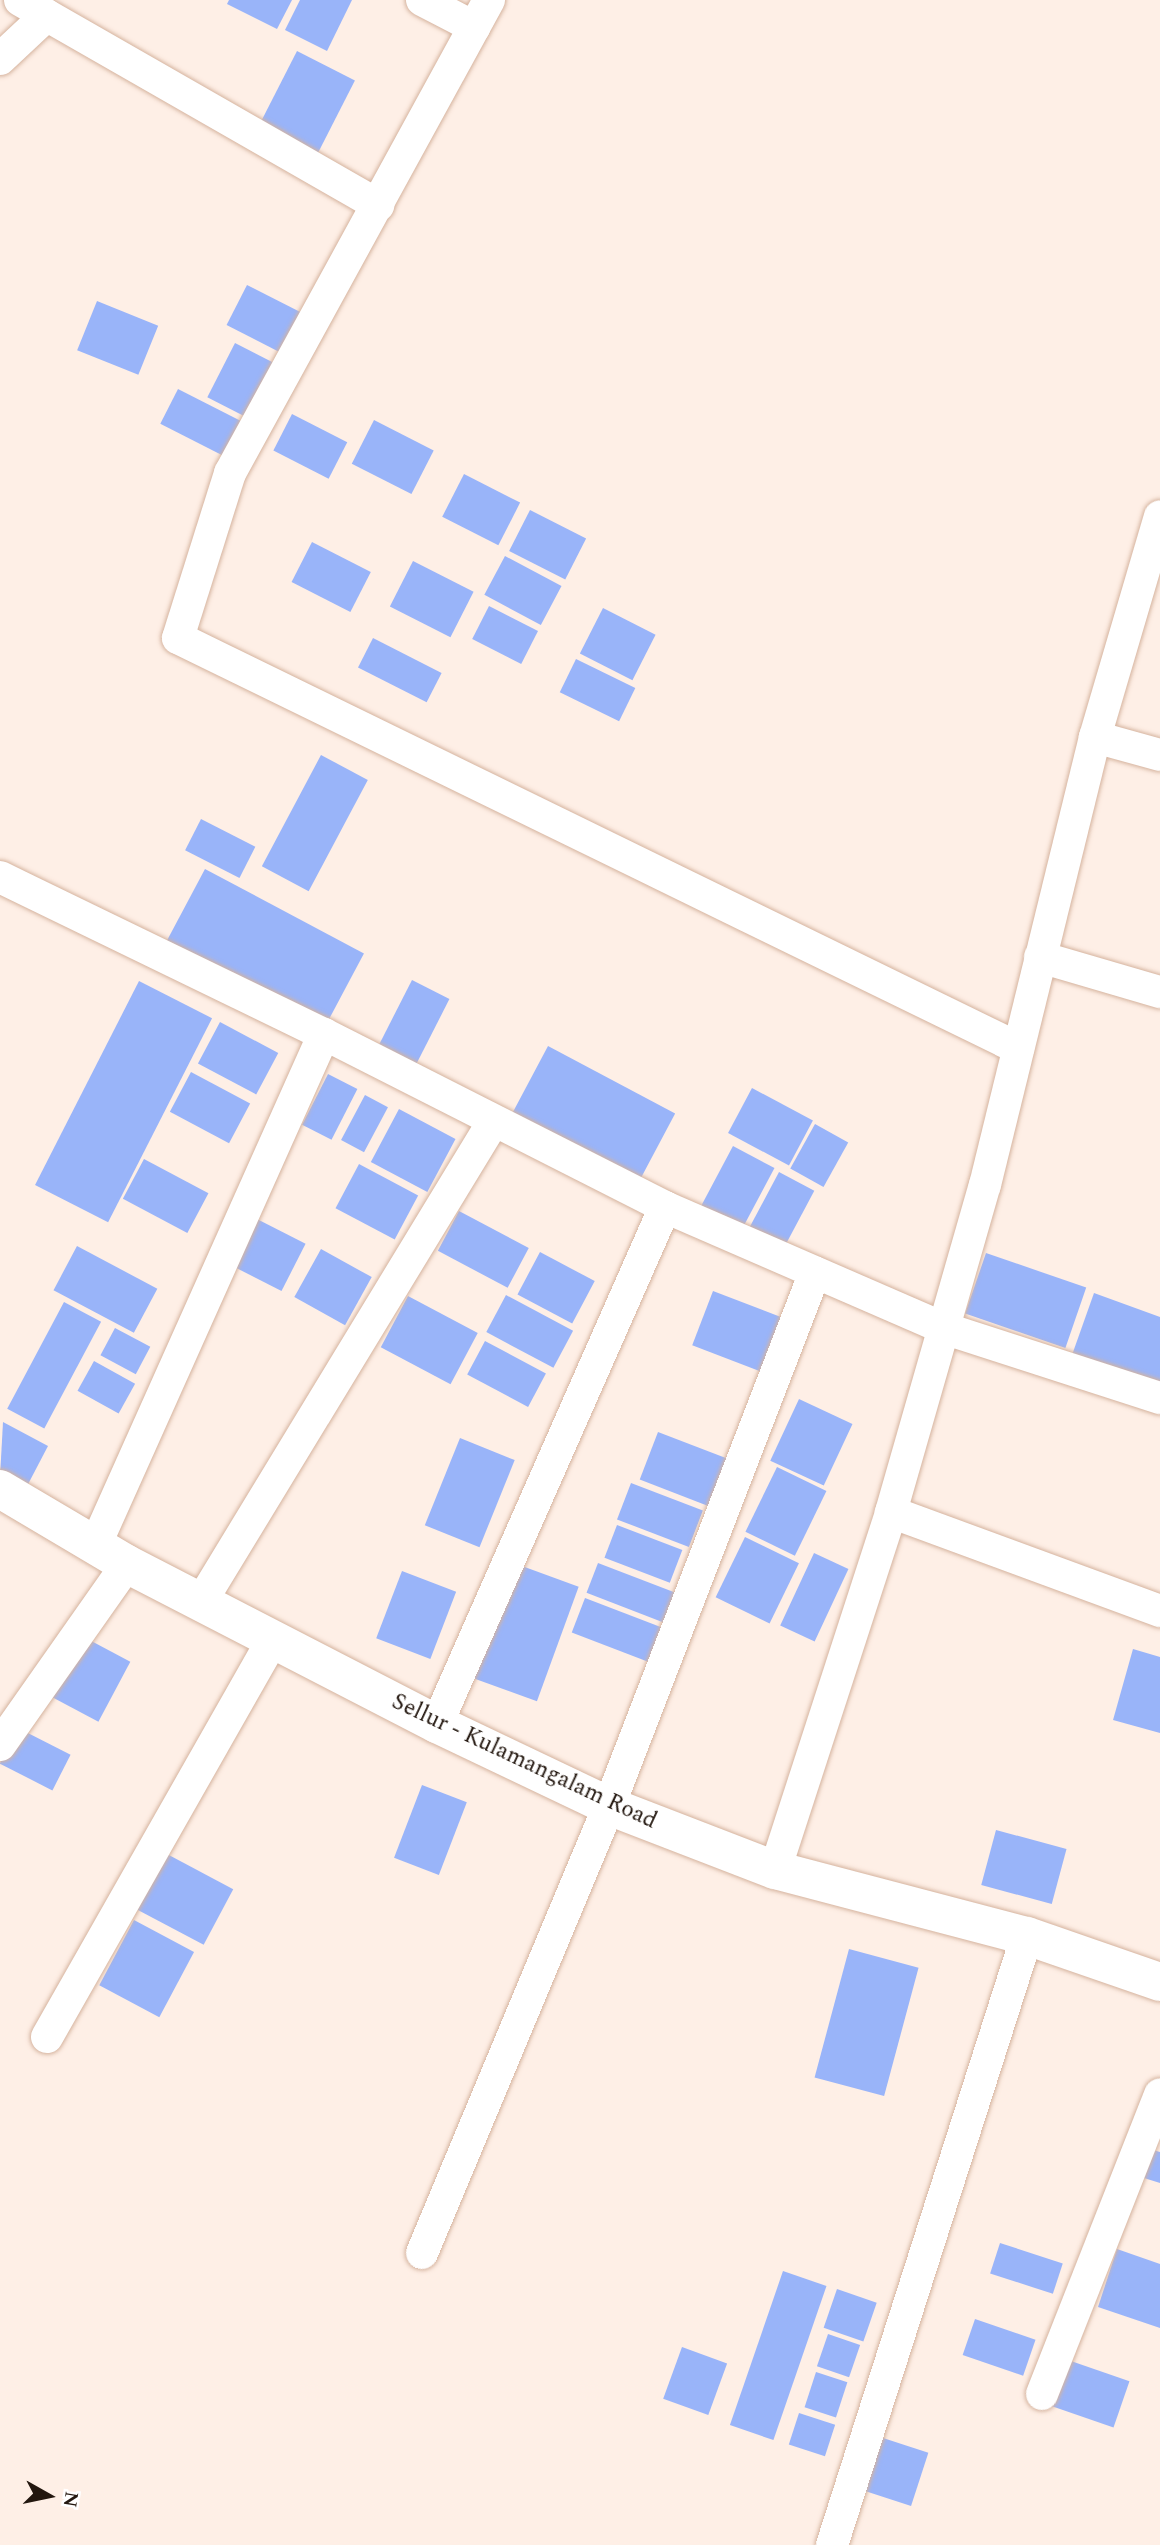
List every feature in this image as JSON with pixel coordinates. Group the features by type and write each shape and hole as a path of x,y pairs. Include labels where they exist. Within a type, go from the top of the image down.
{"main road":[{"name":"Sellur - Kulamangalam Road","path":"0,1489 111,1555 201,1602 437,1724 609,1807 775,1870 1027,1936 1160,1982"}],"street":[{"path":"422,0 474,27"},
{"path":"489,0 230,473 177,638 1018,1048"},
{"path":"0,60 34,8 379,205"},
{"path":"775,1870 891,1512 1018,1048 1095,737 1160,516"},
{"path":"1095,737 1160,755"},
{"path":"0,877 324,1034 665,1207 943,1328 1160,1398"},
{"path":"1040,957 1160,992"},
{"path":"0,1745 111,1555 324,1034"},
{"path":"201,1602 493,1122"},
{"path":"437,1724 665,1207"},
{"path":"422,2253 609,1807 815,1272"},
{"path":"891,1512 1160,1611"},
{"path":"47,2038 273,1639"},
{"path":"832,2545 1027,1936"},
{"path":"1042,2393 1160,2094"}],"building":[{"path":"229,0 292,0 277,29 227,4"},
{"path":"300,0 352,0 327,51 285,30"},
{"path":"297,51 355,81 317,155 259,126"},
{"path":"247,285 308,316 287,356 227,325"},
{"path":"97,301 158,326 138,375 77,350"},
{"path":"235,343 280,366 253,421 207,397"},
{"path":"178,389 245,423 227,458 160,424"},
{"path":"292,414 347,442 329,479 273,451"},
{"path":"374,420 434,450 411,494 352,464"},
{"path":"464,474 520,503 498,545 442,517"},
{"path":"530,510 586,539 565,580 509,551"},
{"path":"312,542 371,572 350,612 292,582"},
{"path":"505,556 562,586 541,625 484,595"},
{"path":"413,561 474,592 450,637 390,606"},
{"path":"489,606 538,631 521,664 472,639"},
{"path":"603,608 656,635 632,680 580,653"},
{"path":"373,638 442,673 427,702 358,667"},
{"path":"576,659 635,688 619,721 560,692"},
{"path":"321,755 368,780 309,891 262,866"},
{"path":"201,819 255,847 239,878 185,850"},
{"path":"205,869 364,954 326,1025 167,941"},
{"path":"412,980 449,999 414,1069 376,1050"},
{"path":"139,981 212,1018 108,1222 35,1185"},
{"path":"220,1022 278,1053 256,1094 198,1063"},
{"path":"548,1046 675,1114 636,1188 509,1120"},
{"path":"191,1072 250,1103 229,1143 170,1112"},
{"path":"328,1074 357,1089 332,1140 302,1125"},
{"path":"752,1088 813,1120 789,1165 728,1133"},
{"path":"365,1095 388,1107 364,1152 341,1140"},
{"path":"399,1109 456,1139 427,1192 371,1162"},
{"path":"815,1124 848,1142 824,1187 790,1169"},
{"path":"733,1146 774,1168 740,1233 699,1210"},
{"path":"144,1159 208,1193 187,1233 123,1199"},
{"path":"359,1164 418,1195 395,1240 336,1208"},
{"path":"779,1172 814,1191 781,1254 745,1236"},
{"path":"459,1211 529,1248 508,1288 438,1251"},
{"path":"253,1217 306,1244 282,1291 229,1264"},
{"path":"77,1246 157,1289 134,1333 54,1290"},
{"path":"321,1249 372,1277 345,1325 294,1297"},
{"path":"540,1252 595,1281 572,1323 517,1294"},
{"path":"986,1253 1086,1288 1065,1348 965,1314"},
{"path":"713,1291 782,1318 761,1372 692,1345"},
{"path":"1094,1293 1160,1317 1160,1383 1072,1355"},
{"path":"506,1295 573,1331 553,1368 486,1332"},
{"path":"408,1296 478,1333 451,1384 381,1347"},
{"path":"64,1302 101,1322 44,1429 7,1409"},
{"path":"115,1328 150,1347 136,1374 100,1355"},
{"path":"485,1341 546,1373 528,1407 467,1375"},
{"path":"94,1361 135,1384 119,1414 78,1391"},
{"path":"799,1399 852,1424 824,1486 770,1461"},
{"path":"3,1422 48,1446 25,1490 0,1477"},
{"path":"658,1432 727,1459 709,1506 640,1480"},
{"path":"460,1438 515,1460 479,1547 425,1525"},
{"path":"777,1467 826,1491 795,1556 745,1532"},
{"path":"631,1483 703,1511 689,1547 617,1519"},
{"path":"617,1525 682,1550 670,1583 604,1558"},
{"path":"745,1537 799,1563 770,1624 716,1597"},
{"path":"814,1553 848,1569 815,1642 780,1626"},
{"path":"511,1562 579,1587 537,1701 469,1677"},
{"path":"598,1563 680,1595 669,1624 587,1593"},
{"path":"402,1571 456,1592 430,1659 376,1638"},
{"path":"585,1598 667,1630 654,1664 572,1633"},
{"path":"80,1635 130,1662 98,1722 48,1695"},
{"path":"1133,1649 1160,1657 1160,1733 1113,1720"},
{"path":"18,1728 71,1755 52,1790 0,1764"},
{"path":"422,1785 467,1802 439,1875 394,1858"},
{"path":"996,1830 1067,1849 1052,1904 981,1885"},
{"path":"167,1854 233,1889 204,1945 137,1910"},
{"path":"134,1920 194,1952 159,2017 99,1985"},
{"path":"849,1949 919,1968 884,2096 815,2077"},
{"path":"1153,2150 1160,2152 1160,2183 1144,2178"},
{"path":"1000,2243 1063,2263 1053,2294 990,2273"},
{"path":"1117,2249 1160,2264 1160,2328 1098,2307"},
{"path":"783,2271 826,2286 773,2440 730,2425"},
{"path":"837,2289 877,2303 863,2341 824,2328"},
{"path":"975,2319 1036,2340 1023,2376 963,2355"},
{"path":"828,2334 860,2345 849,2377 817,2366"},
{"path":"682,2347 727,2363 708,2415 663,2399"},
{"path":"1068,2360 1129,2381 1114,2427 1052,2406"},
{"path":"816,2372 847,2382 836,2417 805,2407"},
{"path":"799,2413 835,2425 825,2456 789,2444"},
{"path":"877,2436 928,2453 911,2506 860,2489"}]}
